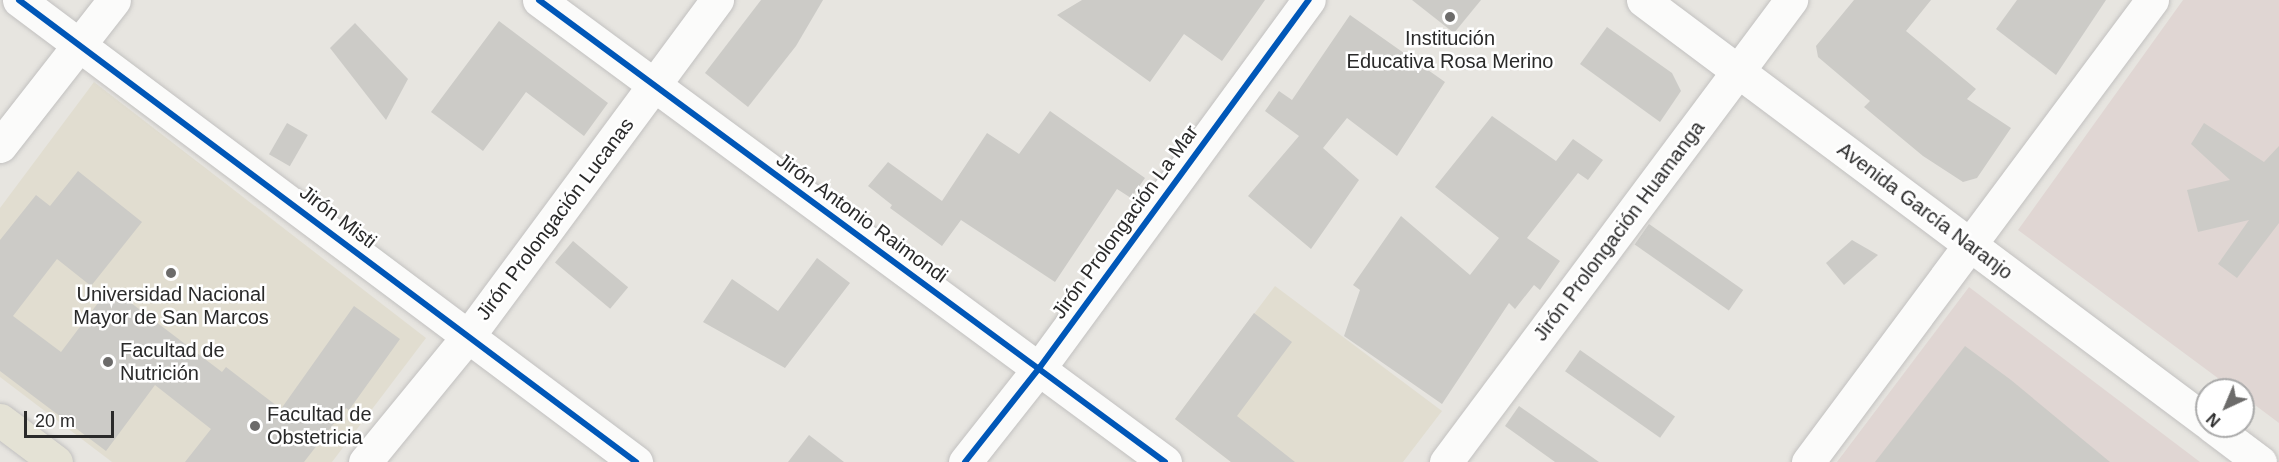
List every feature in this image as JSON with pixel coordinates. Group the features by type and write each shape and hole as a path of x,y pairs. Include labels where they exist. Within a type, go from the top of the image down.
{"main road":[{"path":"0,420 56,462"}],"street":[{"name":"Jirón Misti","path":"19,0 469,334 636,462"},
{"path":"0,146 114,0"},
{"name":"Jirón Antonio Raimondi","path":"539,0 652,87 1040,367 1165,462"},
{"name":"Jirón Prolongación Lucanas","path":"365,462 469,334 717,0"},
{"name":"Jirón Prolongación La Mar","path":"965,462 1040,367 1309,0"},
{"name":"Avenida García Naranjo","path":"1643,0 2195,413"},
{"name":"Jirón Prolongación Huamanga","path":"1446,462 1791,0"},
{"path":"1808,462 2152,0"},
{"path":"2228,438 2260,462"}],"shaded area":[{"path":"2183,0 2279,0 2279,423 2255,405 2255,378 2218,378 2018,230"},
{"name":"Universidad Nacional Mayor de San Marcos","path":"94,82 426,338 332,462 112,462 0,377 0,208"},
{"path":"1275,286 1442,411 1403,462 1231,462 1175,419"},
{"path":"1969,287 2200,462 1837,462"}],"building":[{"path":"761,0 823,0 796,46 748,107 705,73"},
{"path":"1082,0 1265,0 1222,61 1184,34 1150,82 1057,15"},
{"name":"Institución Educativa Rosa Merino","path":"1412,0 1481,0 1454,33"},
{"path":"1854,0 1931,0 1906,31 1976,89 1967,99 2011,128 1977,178 1963,182 1923,156 1864,107 1870,101 1818,57 1816,46"},
{"path":"2017,0 2106,0 2056,75 1996,29"},
{"path":"1350,15 1445,82 1397,156 1347,118 1323,148 1359,180 1311,249 1248,196 1299,136 1265,111 1279,91 1292,100"},
{"path":"499,21 608,103 584,136 526,92 483,151 431,112"},
{"path":"355,23 408,79 386,120 330,48"},
{"path":"1607,27 1672,73 1681,91 1660,122 1580,64"},
{"path":"1050,111 1145,178 1131,198 1117,189 1055,282 961,220 942,246 890,208 892,205 868,186 888,162 942,201 987,133 1019,154"},
{"path":"1492,116 1556,161 1573,139 1603,160 1588,180 1578,173 1527,238 1560,261 1540,290 1534,285 1515,309 1509,303 1442,404 1344,336 1360,290 1353,285 1401,216 1470,275 1499,238 1435,187"},
{"path":"287,123 308,135 290,166 269,154"},
{"path":"2204,123 2264,162 2279,146 2279,223 2237,278 2218,264 2249,220 2198,232 2187,190 2230,180 2191,144"},
{"path":"78,171 142,222 91,286 57,259 13,316 61,352 110,287 222,372 226,367 281,409 354,306 400,339 349,410 346,408 304,462 185,462 211,429 155,385 106,451 0,371 0,240 36,195 50,206"},
{"path":"1649,224 1743,290 1729,310 1635,244"},
{"path":"1852,240 1878,255 1844,285 1826,263"},
{"path":"573,241 628,287 610,309 555,262"},
{"path":"817,258 850,283 785,368 703,322 732,279 778,311"},
{"path":"1254,313 1292,342 1237,416 1295,462 1231,462 1175,419"},
{"path":"1965,346 2011,380 2110,462 1875,462"},
{"path":"1580,350 1675,417 1660,438 1565,371"},
{"path":"1519,406 1599,462 1555,462 1505,426"},
{"path":"809,435 844,462 788,462"}],"cycle path":[{"path":"19,0 636,462"},
{"path":"539,0 1165,462"},
{"path":"965,462 1040,367 1309,0"}],"place":[{"name":"Institución Educativa Rosa Merino","path":"1450,17"},
{"name":"Universidad Nacional Mayor de San Marcos","path":"171,273"},
{"name":"Facultad de Nutrición","path":"108,362"},
{"name":"Facultad de Obstetricia","path":"255,426"}]}
